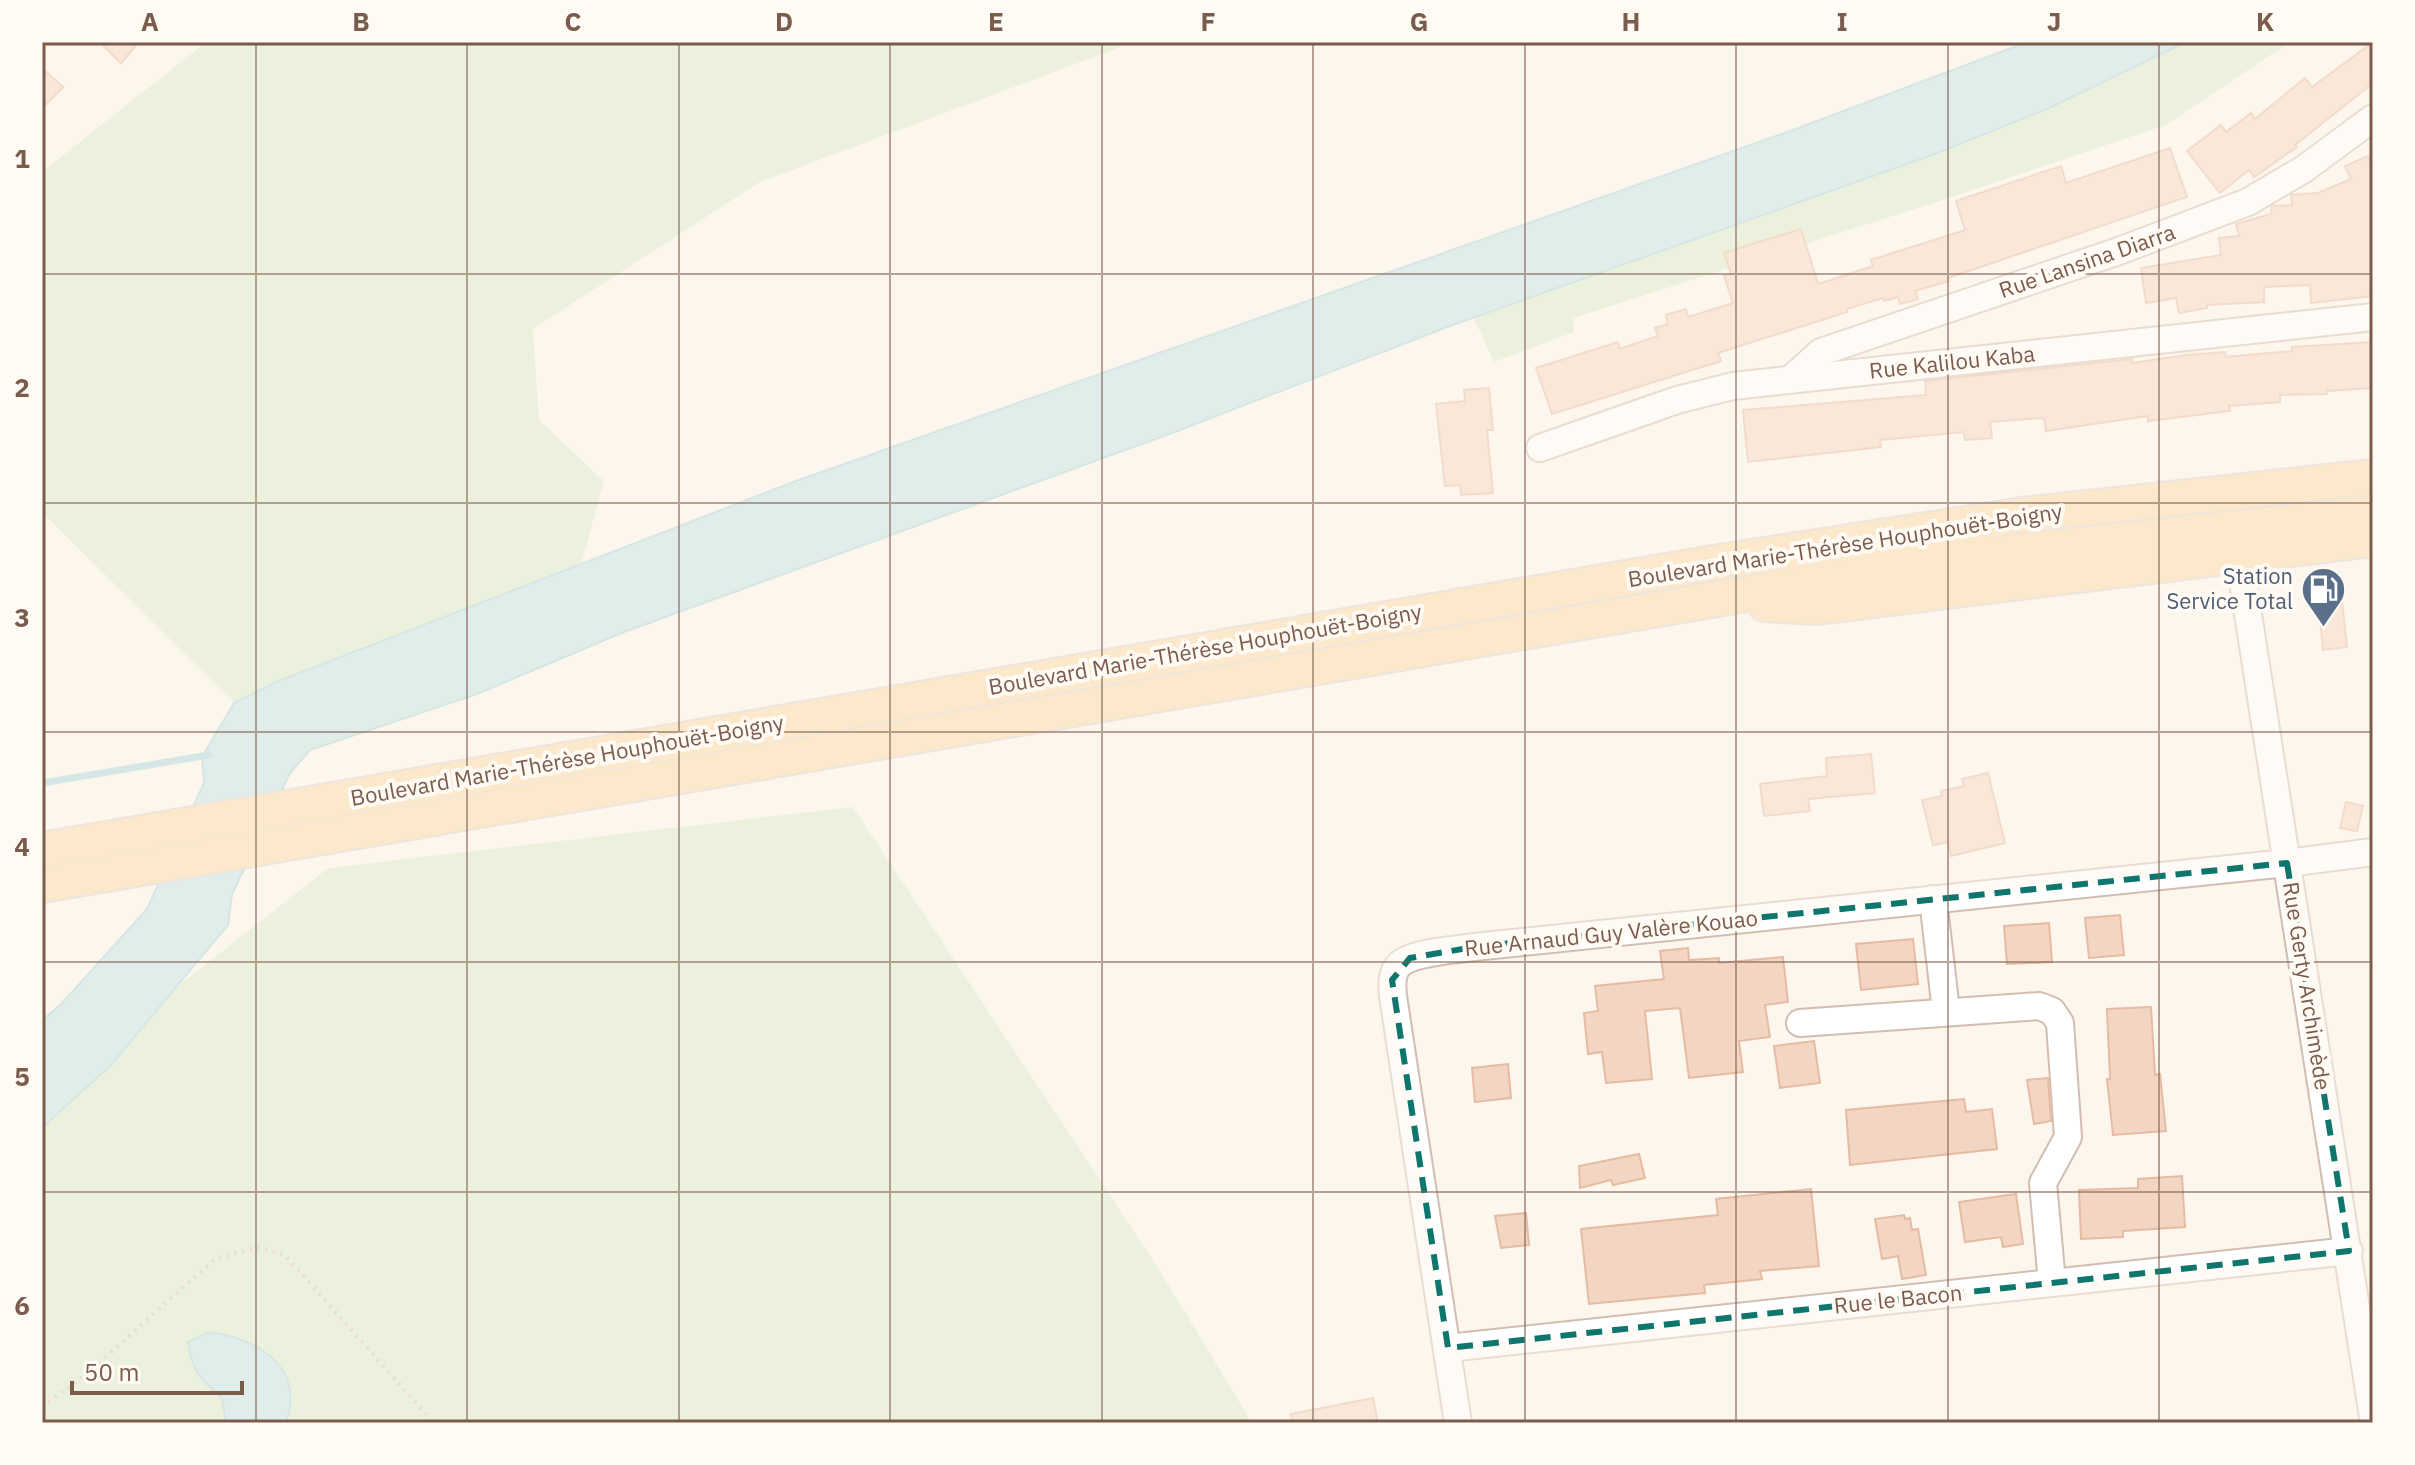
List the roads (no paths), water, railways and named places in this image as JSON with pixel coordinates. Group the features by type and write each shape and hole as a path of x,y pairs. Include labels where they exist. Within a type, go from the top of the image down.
{"main road":[{"name":"Boulevard Marie-Thérèse Houphouët-Boigny","path":"42,850 1722,561 2023,515 2373,477"},
{"name":"Boulevard Marie-Thérèse Houphouët-Boigny","path":"42,885 1951,559 2373,513"},
{"path":"1709,600 1817,607 2373,539"}],"street":[{"name":"Rue Lansina Diarra","path":"1790,380 1821,352 2119,251 2248,202 2304,169 2373,118"},
{"name":"Rue Kalilou Kaba","path":"1540,448 1677,400 1733,386 2373,317"},
{"name":"Rue Gerty Archimède","path":"2239,556 2373,1417"},
{"name":"Rue Arnaud Guy Valère Kouao","path":"1458,1423 1393,996 1392,980 1397,966 1410,958 1474,947 2373,852"},
{"path":"1933,899 1946,1011"},
{"path":"1800,1023 2039,1006 2052,1011 2060,1023 2068,1137 2043,1183 2052,1283"},
{"name":"Rue le Bacon","path":"1448,1348 2349,1251"}],"water":[{"path":"2027,42 2186,42 2047,109 1935,154 1450,326 1172,433 624,632 477,694 310,750 290,773 232,894 228,925 111,1065 42,1128 42,1021 147,909 204,783 202,757 234,703 276,682 796,481 1790,131"},
{"path":"209,1332 245,1341 273,1359 283,1371 289,1386 286,1423 226,1423 222,1398 198,1374 189,1352 188,1342"}],"waterway":[{"path":"42,783 209,755"}],"place":[{"name":"Station Service Total","path":"2324,628"}]}
